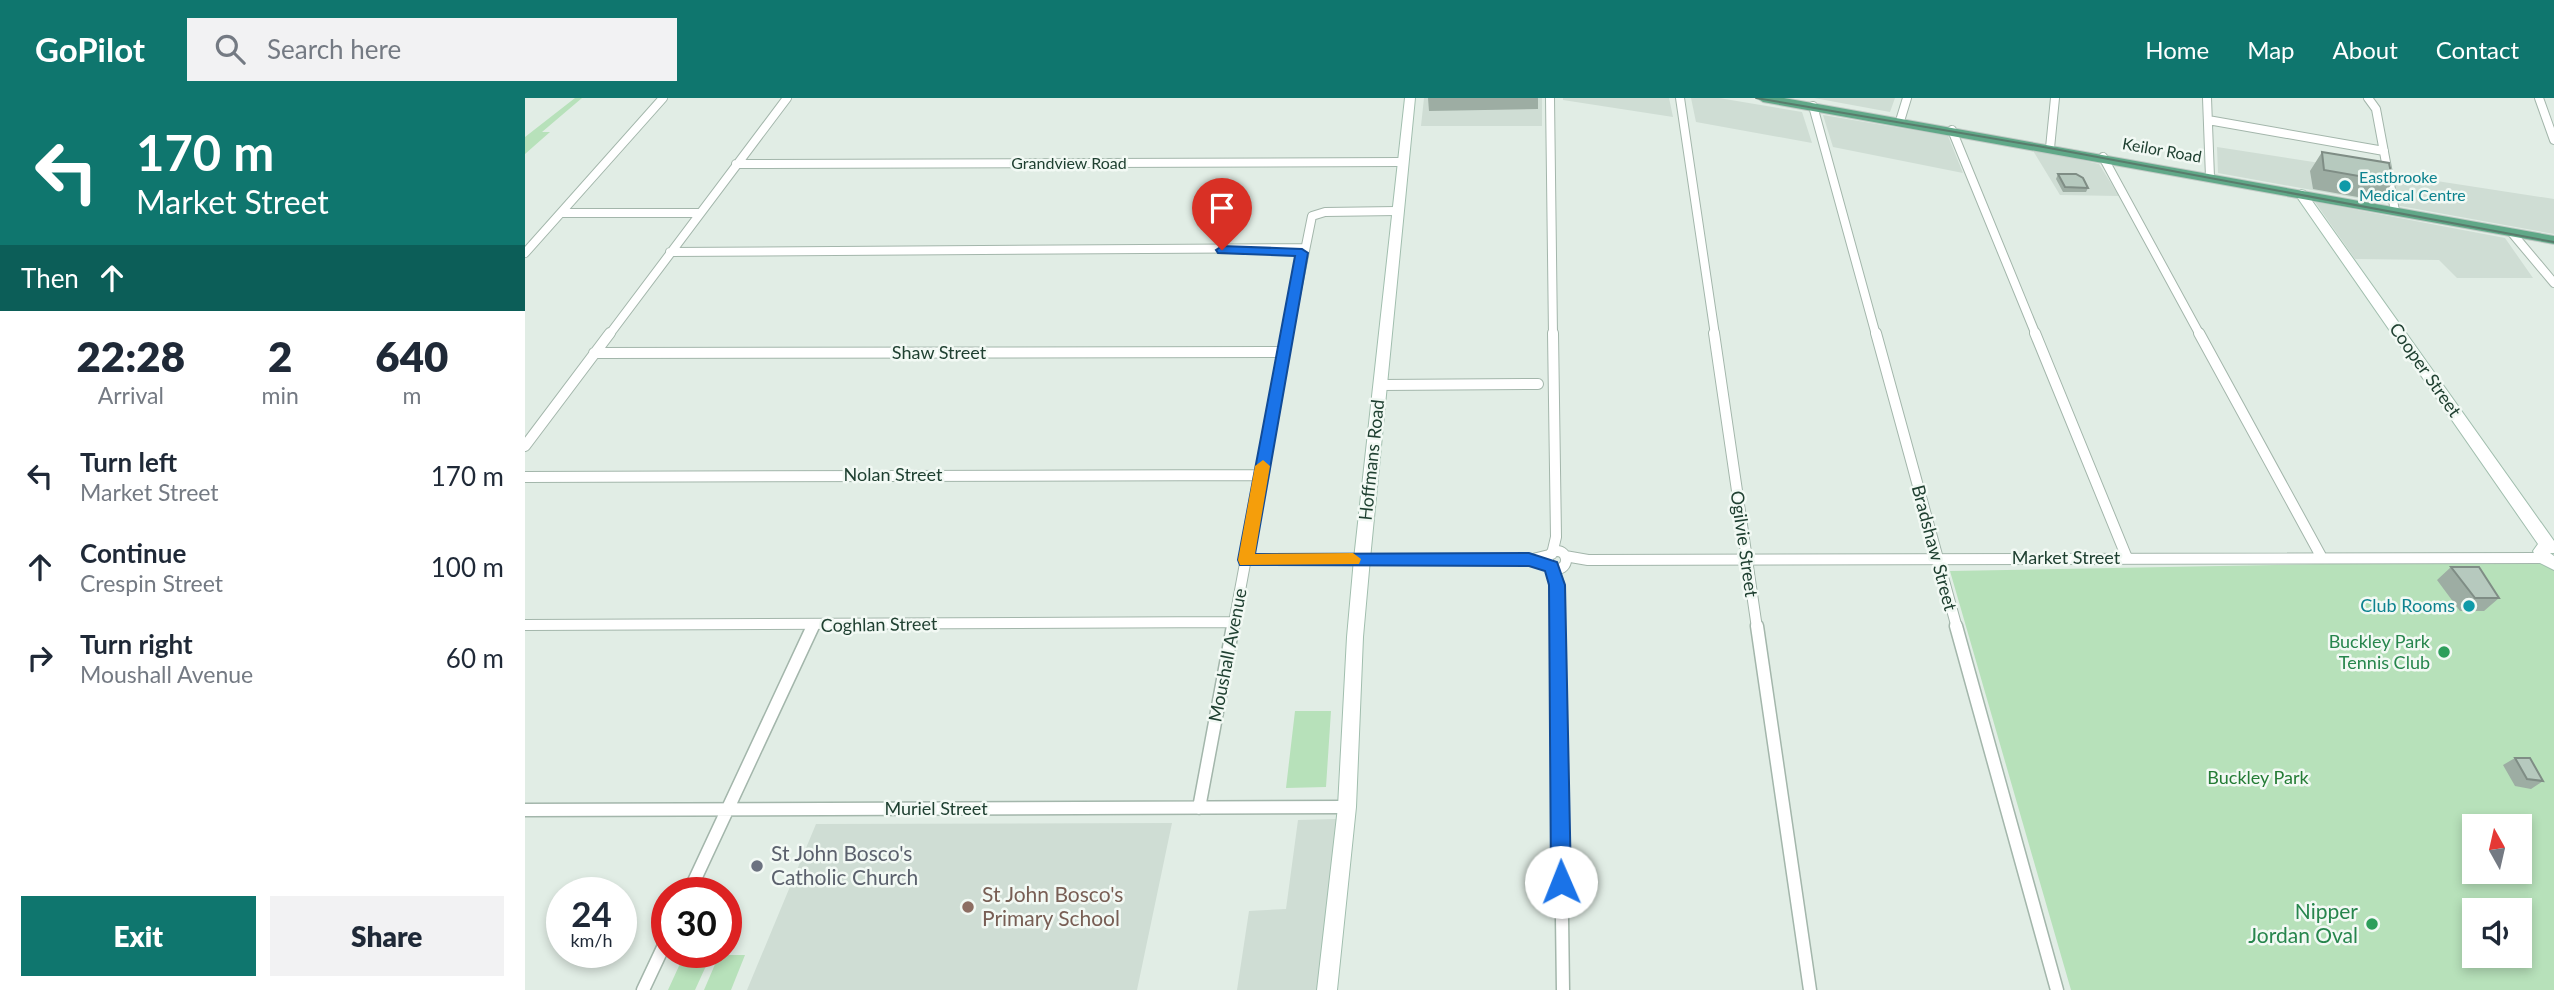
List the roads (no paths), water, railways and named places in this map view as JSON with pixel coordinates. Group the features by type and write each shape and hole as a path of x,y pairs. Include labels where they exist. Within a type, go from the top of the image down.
{"main road":[{"name":"Hoffmans Road","path":"1327,990 1347,807 1355,637 1362,559 1401,162 1410,98"},
{"name":"Keilor Road","path":"1769,98 2554,240"},
{"name":"Cooper Street","path":"2301,194 2550,554"}],"street":[{"path":"525,253 663,98"},
{"path":"525,446 787,98"},
{"path":"1550,98 1563,990"},
{"name":"Ogilvie Street","path":"1680,98 1810,990"},
{"path":"1900,121 1907,98"},
{"path":"2050,148 2055,98"},
{"path":"2207,98 2210,177"},
{"path":"2368,98 2376,109 2395,211"},
{"path":"2376,109 2379,98"},
{"path":"2539,98 2554,140"},
{"name":"Bradshaw Street","path":"1812,106 2057,990"},
{"path":"2208,120 2384,151"},
{"path":"1952,130 2127,558"},
{"path":"2103,157 2322,558"},
{"name":"Grandview Road","path":"736,164 1401,162"},
{"name":"Moushall Avenue","path":"1199,808 1309,222 1312,216 1318,213 1397,211"},
{"path":"561,213 699,213"},
{"path":"2512,233 2554,283"},
{"path":"670,252 1302,251"},
{"name":"Shaw Street","path":"594,354 1284,352"},
{"path":"1380,385 1538,384"},
{"name":"Nolan Street","path":"525,477 1261,475"},
{"name":"Market Street","path":"1246,560 2322,558 2550,554"},
{"name":"Coghlan Street","path":"525,625 1233,622"},
{"path":"696,877 813,625"},
{"name":"Muriel Street","path":"525,810 1347,807"},
{"path":"643,990 653,968"}],"tram line":[{"path":"1756,98 2049,148 2554,242"}],"place":[{"name":"Eastbrooke Medical Centre","path":"2345,186"},
{"name":"Club Rooms","path":"2469,606"},
{"name":"Buckley Park Tennis Club","path":"2444,652"},
{"name":"St John Bosco's Catholic Church","path":"757,866"},
{"name":"St John Bosco's Primary School","path":"968,907"},
{"name":"Nipper Jordan Oval","path":"2372,924"}],"park label":[{"name":"Buckley Park","path":"2258,778"}]}
